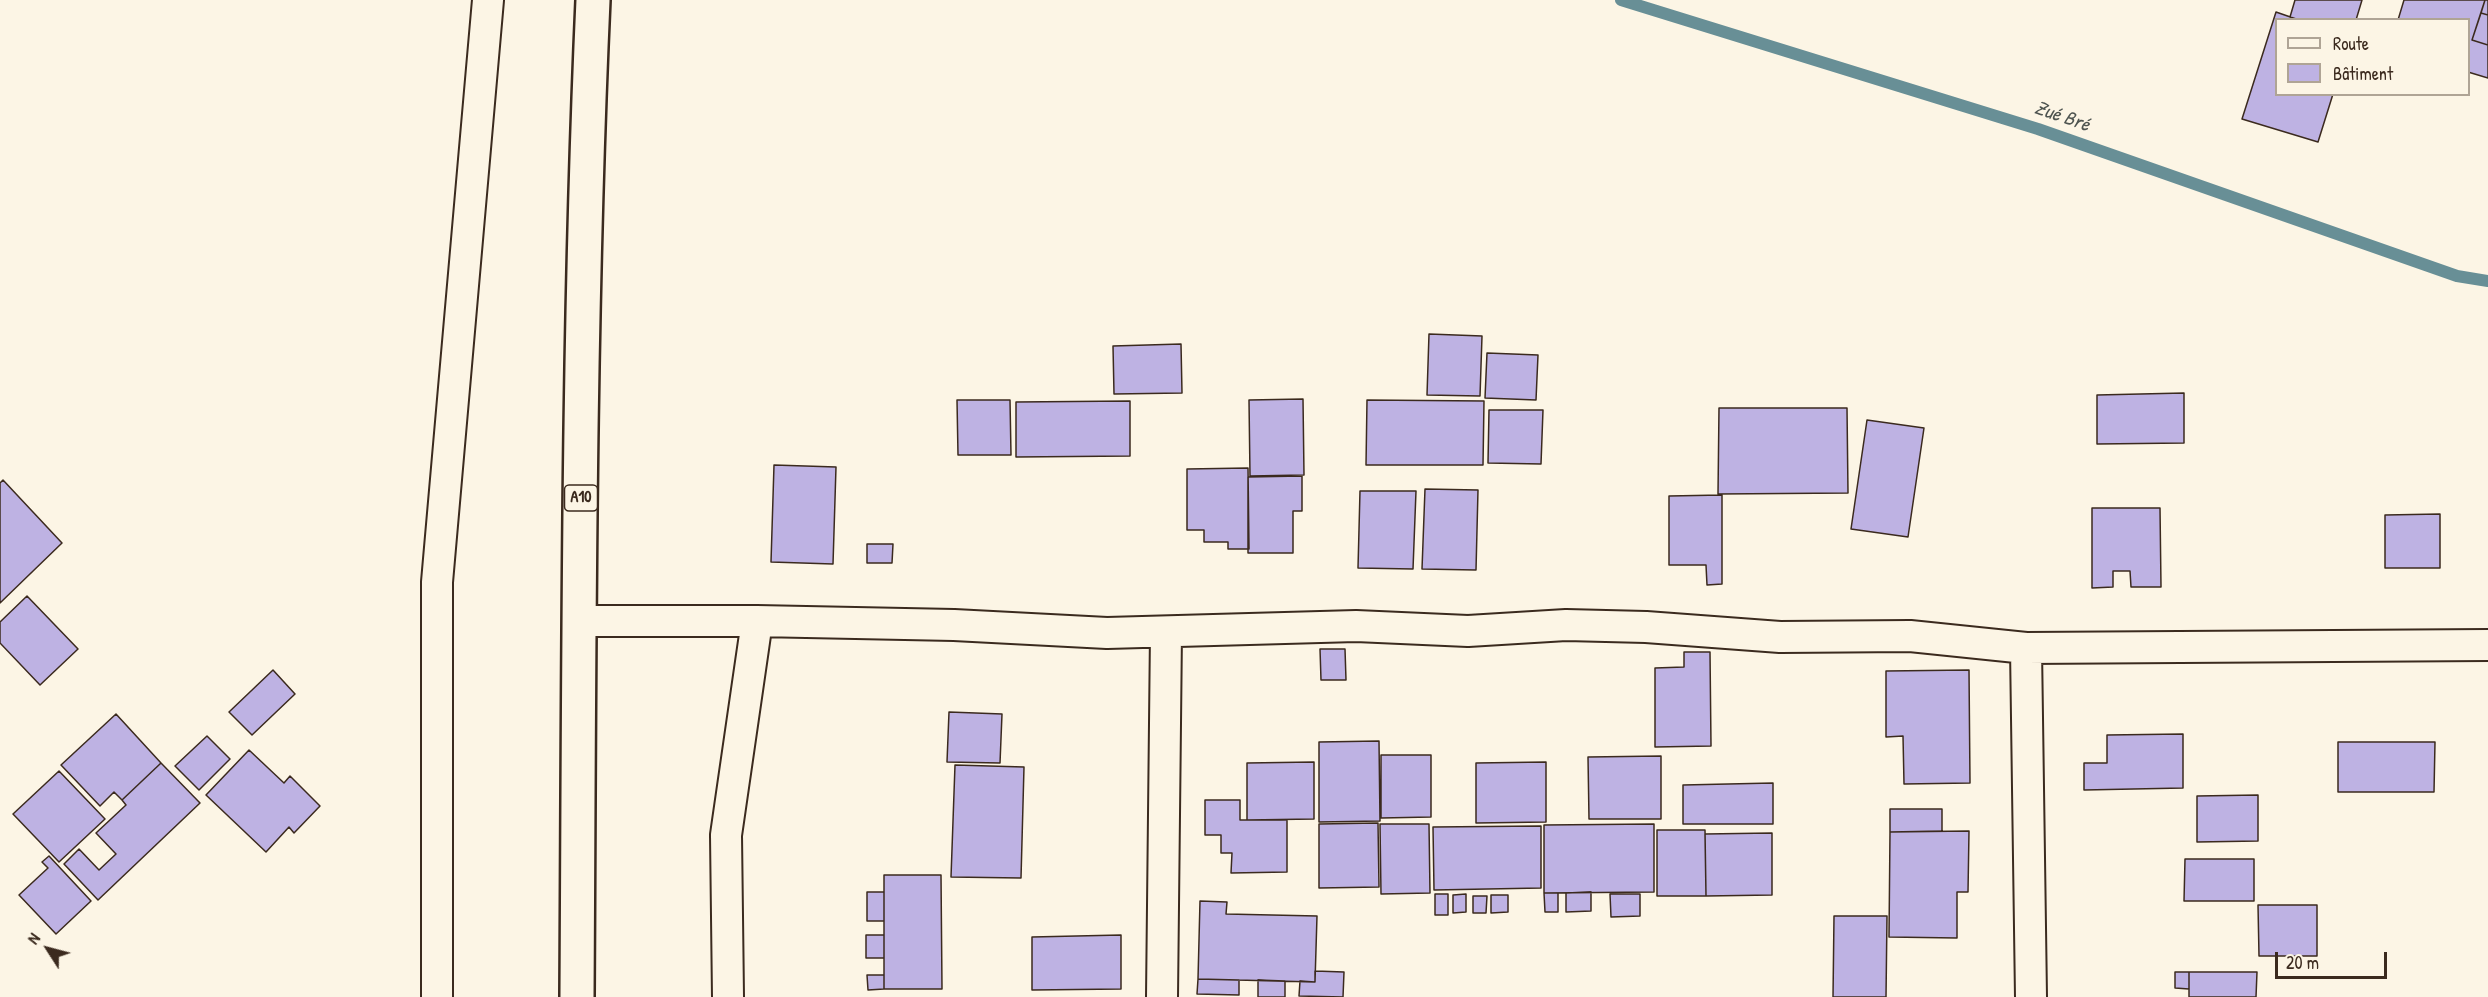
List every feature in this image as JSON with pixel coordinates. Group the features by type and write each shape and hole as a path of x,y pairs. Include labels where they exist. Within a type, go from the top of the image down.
{"main road":[{"name":"A10","path":"577,997 579,621 587,124 593,0"}],"street":[{"path":"437,997 437,582 488,0"},
{"path":"579,621 757,621 954,625 1107,633 1356,626 1468,632 1566,625 1646,627 1780,637 1910,636 2026,648 2488,645"},
{"path":"728,997 726,835 757,621"},
{"path":"1162,997 1166,632"},
{"path":"2026,648 2031,997"}],"building":[{"path":"2295,0 2362,0 2357,18 2290,17"},
{"path":"2404,0 2485,0 2472,40 2488,45 2488,78 2470,73 2470,18 2399,18"},
{"path":"2485,0 2488,0 2488,15 2481,13"},
{"path":"2276,12 2293,18 2275,18 2275,96 2332,96 2318,142 2242,119"},
{"path":"2481,13 2488,15 2488,45 2472,40"},
{"path":"1429,334 1482,336 1480,396 1427,395"},
{"path":"1181,344 1182,393 1114,394 1113,346"},
{"path":"1487,353 1538,355 1536,400 1485,398"},
{"path":"2184,393 2184,443 2097,444 2097,395"},
{"path":"1303,399 1304,475 1250,476 1249,400"},
{"path":"957,400 1010,400 1011,455 958,455"},
{"path":"1367,400 1484,401 1483,465 1366,465"},
{"path":"1130,401 1130,456 1016,457 1016,402"},
{"path":"1719,408 1847,408 1848,493 1718,494"},
{"path":"1489,410 1543,410 1541,464 1488,463"},
{"path":"1867,420 1924,428 1908,537 1851,529"},
{"path":"774,465 836,467 833,564 771,562"},
{"path":"1248,468 1249,549 1228,549 1228,542 1204,542 1204,530 1187,530 1187,469"},
{"path":"1302,476 1302,511 1293,511 1293,553 1248,553 1248,477"},
{"path":"3,480 62,543 0,603 0,483"},
{"path":"1425,489 1478,490 1476,570 1422,569"},
{"path":"1360,491 1416,491 1413,569 1358,568"},
{"path":"1722,495 1722,584 1707,585 1706,565 1669,565 1669,496"},
{"path":"2092,508 2160,508 2161,587 2131,587 2130,571 2113,571 2113,587 2092,588"},
{"path":"2440,514 2440,568 2385,568 2385,515"},
{"path":"867,544 893,544 892,563 867,563"},
{"path":"27,596 78,649 40,685 0,643 0,622"},
{"path":"1320,649 1345,649 1346,680 1321,680"},
{"path":"1684,652 1710,652 1711,746 1655,747 1655,668 1684,667"},
{"path":"273,670 295,694 252,735 229,712"},
{"path":"1969,670 1970,783 1904,784 1903,736 1886,737 1886,671"},
{"path":"949,712 1002,714 1000,763 947,762"},
{"path":"116,714 161,763 122,800 114,792 100,806 61,765"},
{"path":"2183,734 2183,788 2084,790 2084,763 2107,763 2107,735"},
{"path":"207,736 230,759 199,790 175,766"},
{"path":"1379,741 1380,821 1319,822 1319,742"},
{"path":"2338,742 2435,742 2434,792 2338,792"},
{"path":"249,750 284,783 290,776 320,806 294,833 289,827 266,852 206,795"},
{"path":"1381,755 1431,755 1431,817 1381,818"},
{"path":"1661,756 1661,819 1589,819 1588,757"},
{"path":"1314,762 1314,819 1247,820 1247,763"},
{"path":"1546,762 1546,822 1476,823 1476,763"},
{"path":"161,763 200,803 98,900 64,864 79,849 99,870 116,854 96,833 126,805 122,800"},
{"path":"955,765 1024,767 1021,878 951,877"},
{"path":"59,771 105,819 59,862 13,814"},
{"path":"1773,783 1773,824 1683,824 1683,785"},
{"path":"2258,795 2258,841 2197,842 2197,796"},
{"path":"1205,800 1240,800 1240,820 1287,820 1287,872 1231,873 1232,853 1221,853 1221,835 1205,835"},
{"path":"1890,809 1942,809 1942,831 1890,832"},
{"path":"1378,823 1379,887 1319,888 1319,824"},
{"path":"1380,824 1429,824 1430,893 1381,894"},
{"path":"1654,824 1654,892 1544,893 1544,825"},
{"path":"1541,826 1541,888 1434,890 1433,827"},
{"path":"1657,830 1705,830 1706,896 1657,896"},
{"path":"1969,831 1968,892 1957,892 1957,938 1889,937 1890,832"},
{"path":"1772,833 1772,895 1706,896 1705,834"},
{"path":"49,856 91,901 56,934 19,895 48,868 42,862"},
{"path":"2185,859 2254,859 2254,901 2184,901"},
{"path":"884,875 941,875 942,989 884,989"},
{"path":"867,892 884,892 884,921 867,921"},
{"path":"1591,892 1591,911 1566,912 1566,893"},
{"path":"1544,893 1558,893 1558,912 1545,912"},
{"path":"1435,894 1448,894 1448,915 1435,915"},
{"path":"1466,894 1466,912 1453,913 1453,895"},
{"path":"1610,894 1640,894 1640,916 1611,917"},
{"path":"1491,895 1508,895 1508,912 1491,913"},
{"path":"1473,896 1487,896 1486,913 1473,913"},
{"path":"1200,901 1227,902 1226,914 1317,916 1315,982 1198,979"},
{"path":"2258,905 2317,905 2317,956 2259,956"},
{"path":"1834,916 1887,916 1886,997 1833,997"},
{"path":"866,935 884,935 884,958 866,958"},
{"path":"1121,935 1121,989 1032,990 1032,937"},
{"path":"1315,971 1344,972 1343,997 1299,996 1300,981 1315,982"},
{"path":"2175,972 2189,972 2189,989 2175,988"},
{"path":"2189,972 2257,972 2256,997 2189,997"},
{"path":"867,975 884,975 884,989 868,990"},
{"path":"1198,979 1239,980 1239,995 1197,994"},
{"path":"1258,980 1285,981 1285,997 1258,997"}],"waterway":[{"name":"Zué Bré","path":"1621,0 2038,129 2457,276 2488,281"}]}
